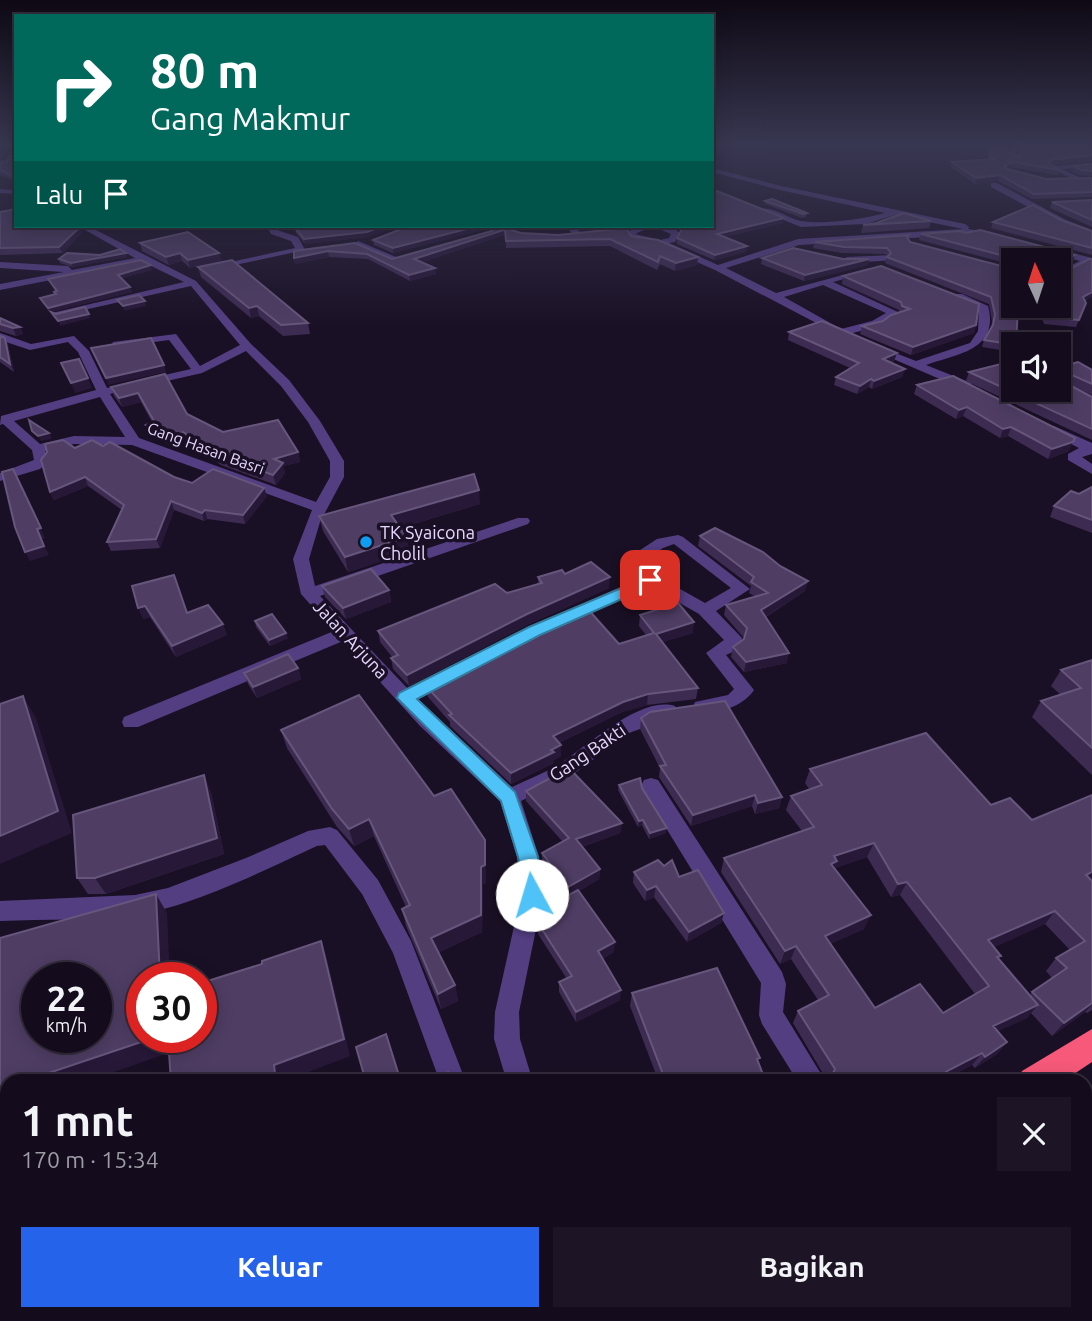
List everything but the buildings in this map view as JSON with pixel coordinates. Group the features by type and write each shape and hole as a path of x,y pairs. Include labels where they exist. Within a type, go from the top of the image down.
{"highway":[{"path":"1045,1074 1092,1044"}],"street":[{"path":"751,205 801,225 865,221 895,211"},
{"path":"718,268 798,242 979,233 864,205"},
{"path":"1031,205 1063,222 1092,233"},
{"name":"Jalan Arjuna","path":"82,228 143,259 189,276 247,345 285,383 314,421 337,461 338,477 319,508 305,540 301,559 309,593 405,698 509,797 528,857 532,895 507,1012 507,1039 518,1074"},
{"path":"272,228 274,232 295,239 300,250"},
{"path":"502,228 513,236 543,236"},
{"path":"617,233 636,230 646,242 660,243 677,236 673,231 663,228"},
{"path":"568,230 579,235 592,234"},
{"path":"346,245 380,238"},
{"path":"660,243 775,296 841,332 977,391"},
{"path":"358,244 387,257 399,258"},
{"path":"782,247 806,252"},
{"path":"207,269 312,248"},
{"path":"830,257 852,260 893,258"},
{"path":"1071,258 1089,263"},
{"path":"0,287 143,259"},
{"path":"1071,270 1089,263"},
{"path":"0,265 86,270"},
{"path":"775,296 878,267 895,272"},
{"path":"57,313 189,276"},
{"path":"826,283 893,312 885,320 841,332"},
{"path":"915,365 974,345 983,331 984,308 946,292"},
{"path":"0,336 30,347 70,338 83,351 103,391 134,441"},
{"path":"110,346 172,336 198,371"},
{"path":"2,420 103,391 198,371 247,345"},
{"path":"83,351 96,348"},
{"path":"0,477 39,463 38,449 2,420"},
{"path":"1044,425 1091,448"},
{"name":"Gang Hasan Basri","path":"38,449 74,440 134,441 319,508"},
{"path":"1091,448 1073,457 1092,470"},
{"path":"309,593 523,522"},
{"path":"672,539 678,540 742,589 705,610 650,580 639,566 639,556 665,540 672,539"},
{"path":"405,698 540,628 650,580"},
{"name":"Gang Bakti","path":"509,797 562,772 610,734 643,716 718,705 733,700 745,690 715,653 733,645 733,638 705,610"},
{"path":"131,722 346,633"},
{"path":"651,786 773,980 775,990 771,1015 808,1074"},
{"path":"0,911 135,905 168,898 254,865 315,837 330,836 370,887 403,949 450,1074"}],"place":[{"name":"TK Syaicona Cholil","path":"366,542"}],"route":[{"path":"532,895 528,857 509,797 405,698 534,631 650,580"}]}
